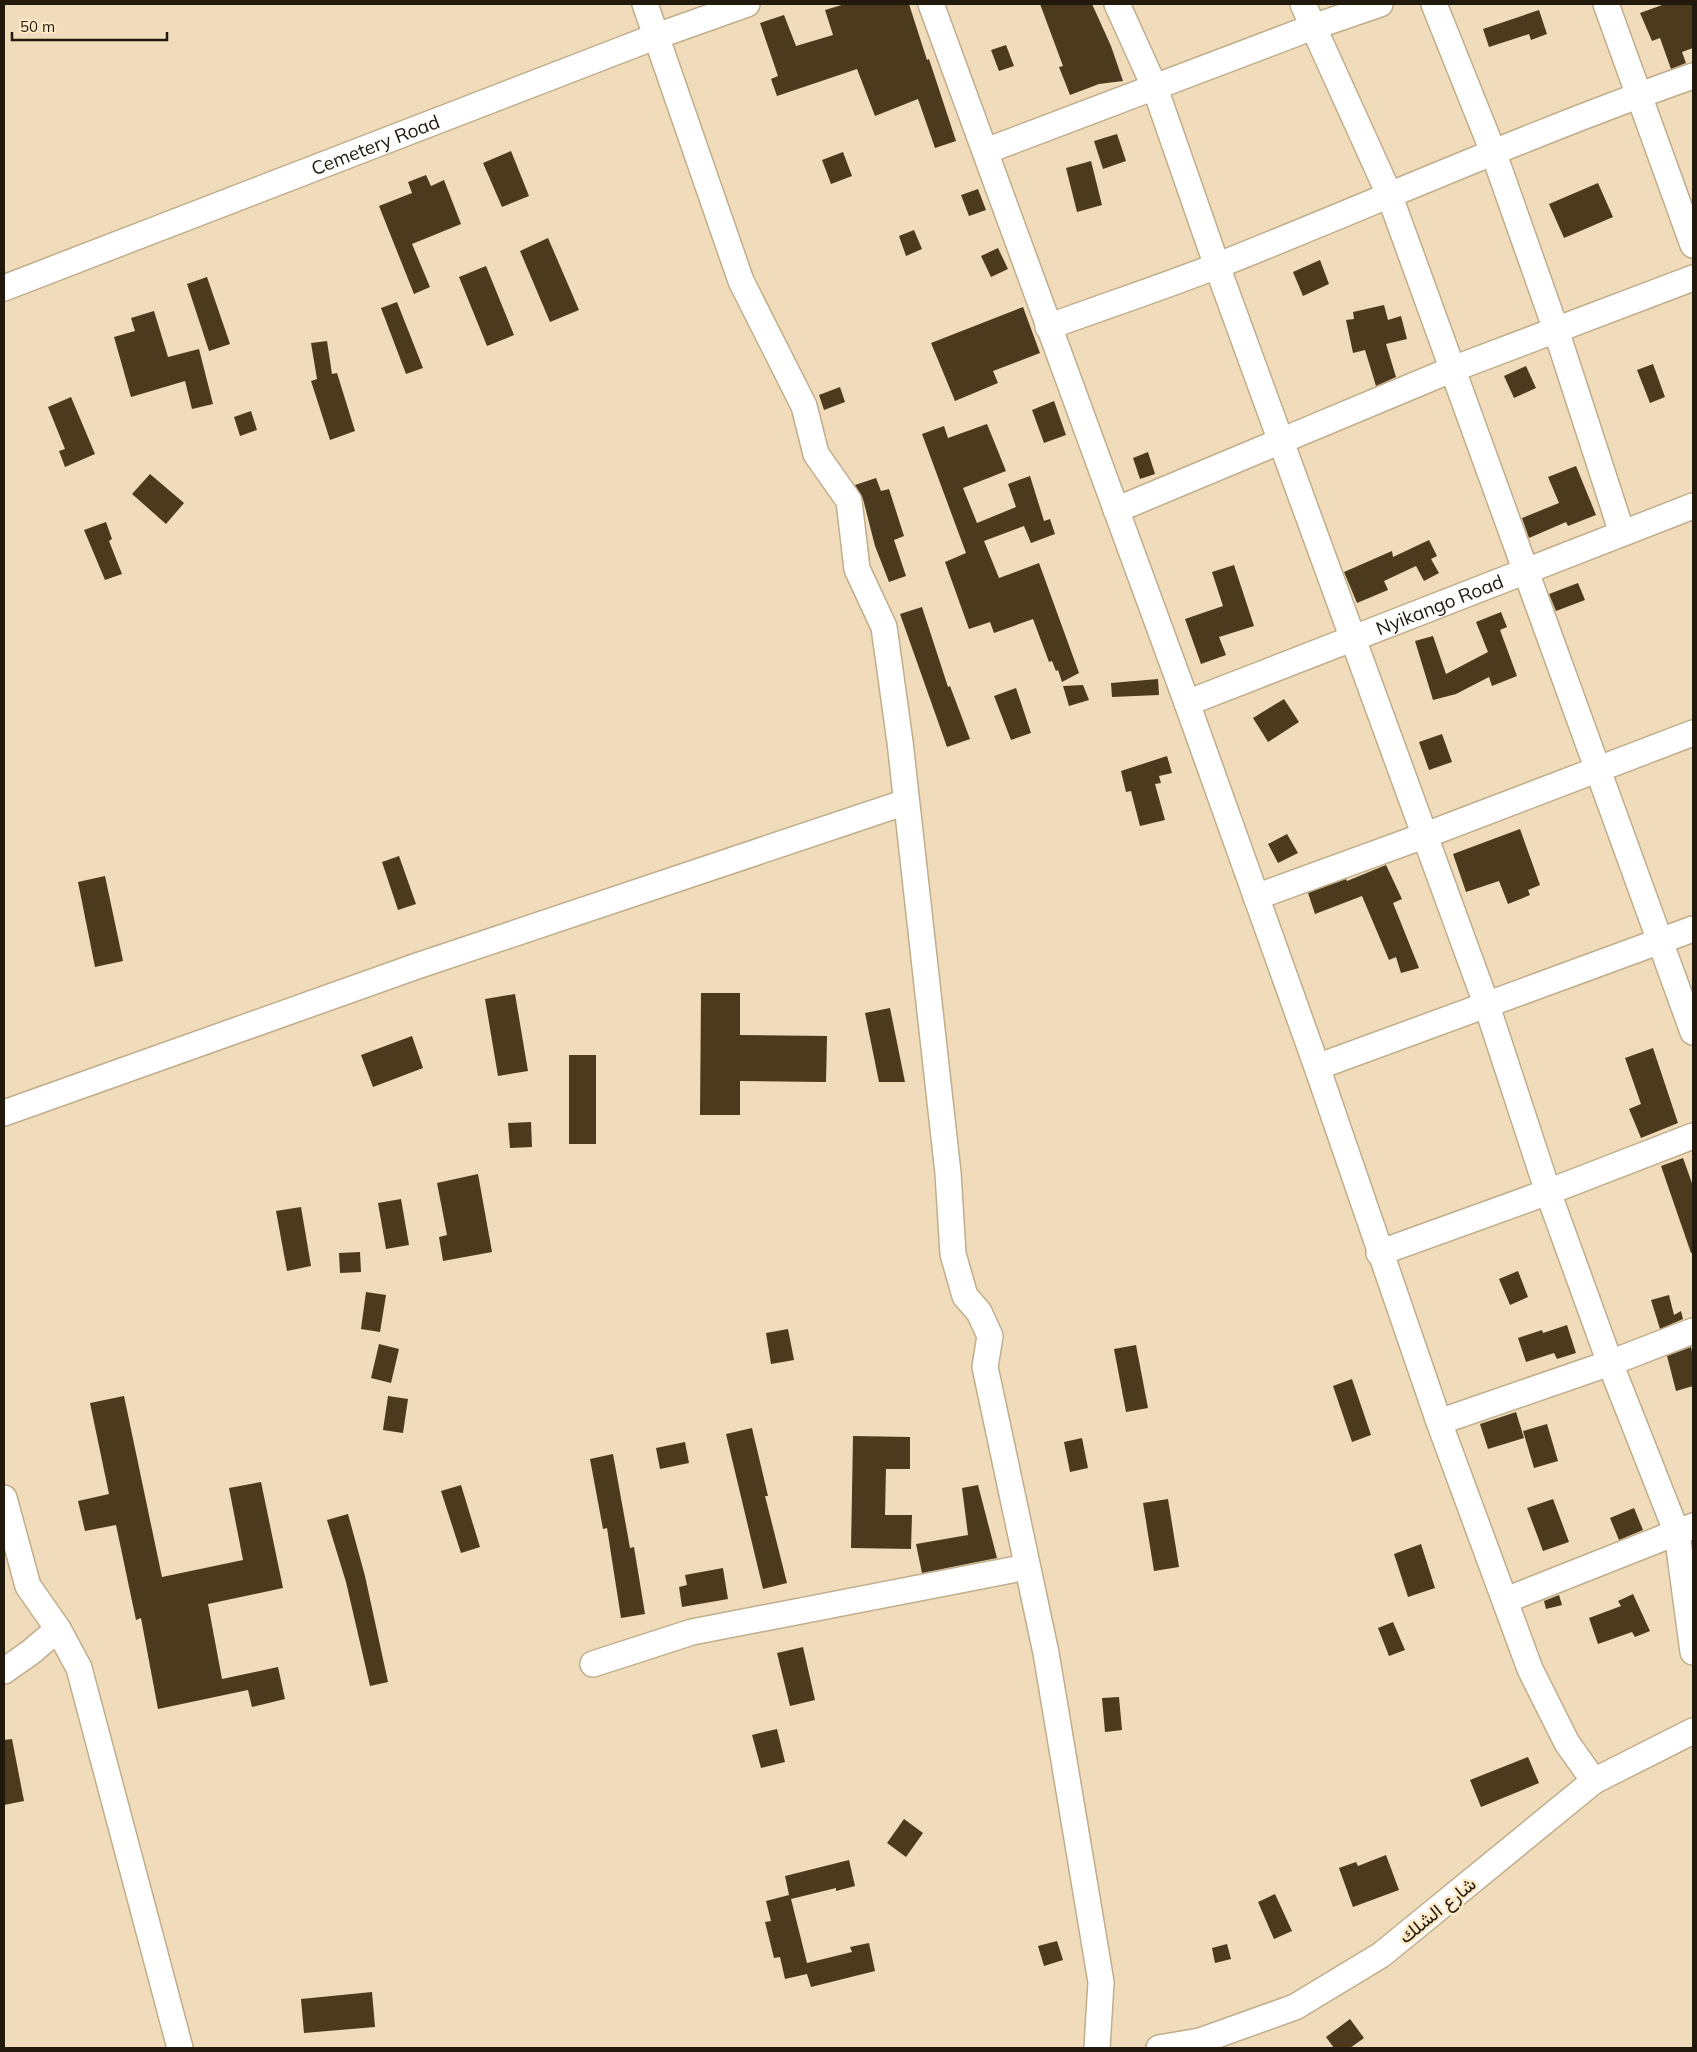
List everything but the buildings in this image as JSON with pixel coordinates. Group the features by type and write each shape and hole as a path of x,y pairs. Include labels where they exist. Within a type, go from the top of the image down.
{"street":[{"path":"645,4 741,281 804,406 816,454 849,501 857,568 884,627 900,742 948,1173 953,1254 965,1296 979,1312 990,1336 985,1367 1046,1653 1101,1982 1097,2048"},
{"name":"Cemetery Road","path":"4,288 657,36 747,4"},
{"path":"931,4 1187,703 1317,1068 1439,1422 1530,1669 1568,1743 1594,1781"},
{"path":"1117,4 1155,88 1217,266 1355,639 1487,1006 1548,1192 1610,1364 1685,1530 1693,1652"},
{"path":"1303,4 1388,194 1693,1032"},
{"path":"986,151 1313,27 1380,4"},
{"path":"1434,4 1494,154 1556,330 1622,533"},
{"path":"1606,4 1693,245"},
{"path":"1048,327 1217,266 1388,194 1494,154 1639,95 1693,76"},
{"path":"1116,510 1453,369 1693,278"},
{"name":"Nyikango Road","path":"1187,703 1693,506"},
{"path":"1256,897 1426,835 1693,733"},
{"path":"4,1113 417,966 906,802"},
{"path":"1317,1068 1693,929"},
{"path":"1379,1252 1548,1192 1693,1136"},
{"path":"1439,1422 1610,1364 1693,1331"},
{"path":"4,1498 28,1586 58,1629 79,1668 180,2048"},
{"path":"1506,1600 1685,1530"},
{"path":"592,1664 692,1632 1027,1567"},
{"path":"4,1670 31,1652 58,1629"},
{"name":"شارع الشلك","path":"1159,2048 1200,2041 1295,2007 1381,1956 1594,1781 1693,1731"}]}
